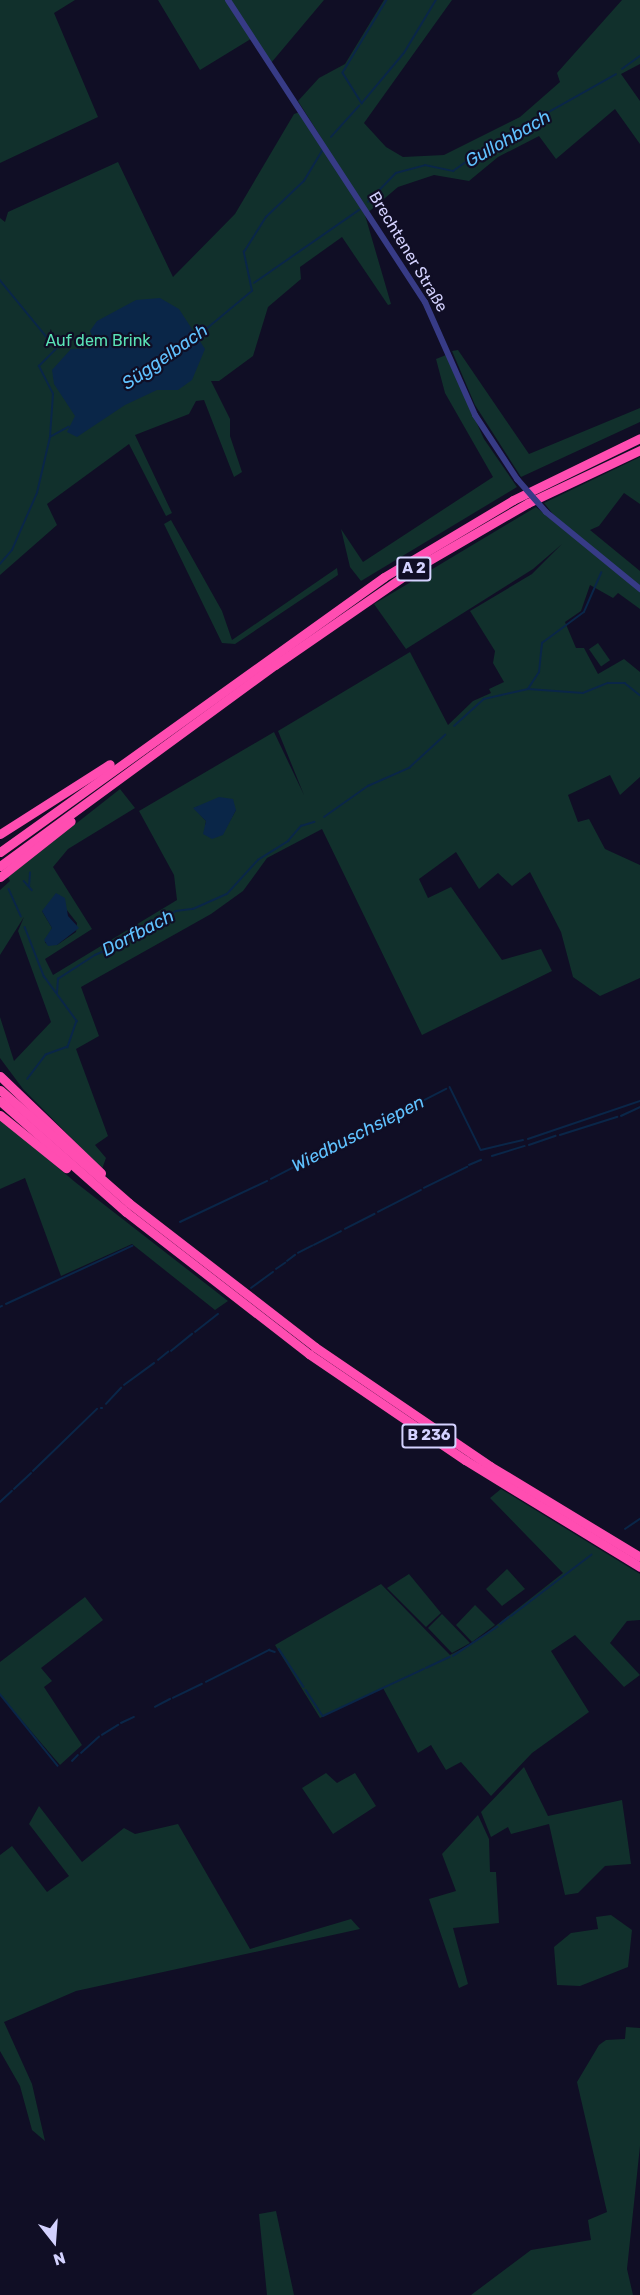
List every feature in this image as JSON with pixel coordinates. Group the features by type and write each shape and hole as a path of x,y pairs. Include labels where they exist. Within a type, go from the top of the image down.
{"highway":[{"name":"A 2","path":"0,852 144,746 424,551 513,500 640,438"},
{"name":"A 2","path":"0,866 125,774 414,569 528,503 640,450"},
{"path":"0,834 25,821 144,746"},
{"path":"0,877 114,788 125,774"},
{"path":"0,841 25,821"},
{"path":"0,1066 128,1208"},
{"path":"0,1076 31,1102"},
{"name":"B 236","path":"0,1090 128,1208"},
{"name":"B 236","path":"0,1101 128,1208 245,1301 410,1424 640,1567"},
{"path":"0,1115 128,1208"},
{"name":"B 236","path":"245,1301 415,1418 640,1557"}],"street":[{"name":"Brechtener Straße","path":"228,0 425,302 475,415 517,479 546,512 640,589"}],"green space":[{"path":"0,0 75,0 54,13 98,117 0,163"},
{"path":"158,0 324,0 271,63 254,37 200,70"},
{"name":"Auf dem Brink","path":"384,0 452,0 364,123 386,147 403,157 444,155 520,117 560,82 557,73 622,0 640,0 640,64 621,74 640,101 640,144 615,109 556,159 539,136 498,157 469,181 434,175 398,187 365,215 391,304 388,305 342,237 300,267 301,279 268,307 253,356 219,381 211,381 230,419 230,436 242,472 234,477 204,400 196,401 189,414 135,435 172,513 166,516 129,444 47,504 57,525 0,575 0,218 5,222 8,212 118,162 173,277 235,214 294,114 300,112 322,139 298,101 319,78 345,64"},
{"path":"458,350 529,454 640,408 640,422 521,477 475,405 452,351"},
{"path":"446,355 484,439 517,487 361,581 350,567 341,529 363,562 493,477 445,393 436,359"},
{"path":"640,457 640,504 624,493 599,526 590,530 640,571 640,609 618,593 613,598 590,585 581,611 565,622 576,648 584,648 598,674 624,659 640,672 640,777 620,795 610,775 568,795 578,822 589,819 605,849 640,865 640,978 600,996 573,977 561,932 530,872 512,886 498,873 479,889 456,852 419,879 428,898 451,887 502,960 541,949 552,971 422,1035 322,829 267,858 243,891 211,914 81,987 99,1036 76,1049 108,1136 95,1145 106,1158 102,1169 23,1089 0,1058 0,1017 14,1061 51,1022 18,931 24,917 0,955 0,890 10,881 8,877 120,789 135,808 68,849 53,867 92,929 45,959 53,975 177,900 174,875 139,811 274,732 304,795 278,731 410,652 448,725 473,701 491,693 489,689 504,682 493,663 495,651 470,611 532,574 562,544 533,569 406,649 374,604 536,507 569,534 544,503","holes":["199,806 236,810 222,835 205,827 206,821 194,808","66,909 77,923 76,932 57,945 45,943 52,928 42,911"]},
{"path":"171,520 222,611 232,640 337,568 338,575 235,644 222,643 164,524"},
{"path":"598,643 610,660 601,667 589,649"},
{"path":"0,1118 75,1182 228,1301 215,1310 132,1244 61,1276 25,1178 0,1189"},
{"path":"501,1489 640,1574 640,1620 627,1621 610,1643 640,1675 624,1687 575,1635 551,1651 589,1712 532,1753 491,1796 461,1762 446,1770 431,1745 418,1753 383,1688 320,1718 275,1645 381,1584 450,1655 475,1642 563,1573 490,1498"},
{"path":"507,1569 525,1589 502,1606 486,1589"},
{"path":"409,1574 441,1613 426,1627 387,1588"},
{"path":"85,1597 103,1620 41,1668 52,1681 44,1687 82,1745 60,1765 0,1695 0,1662"},
{"path":"475,1605 495,1625 472,1642 456,1625"},
{"path":"442,1614 470,1643 452,1653 428,1628"},
{"path":"524,1767 548,1816 622,1800 631,1864 605,1866 578,1893 565,1895 549,1824 511,1834 508,1827 491,1837 481,1812"},
{"path":"326,1773 337,1783 355,1773 376,1806 333,1834 302,1788"},
{"path":"39,1806 82,1862 124,1828 135,1834 178,1824 250,1949 351,1919 360,1929 76,1991 4,2022 32,2084 45,2141 32,2130 20,2086 0,2051 0,1855 12,1846 47,1892 69,1876 29,1824"},
{"path":"478,1815 489,1839 490,1872 496,1872 499,1923 453,1928 468,1984 459,1988 429,1899 456,1891 442,1854"},
{"path":"611,1915 632,1930 628,1967 580,1986 557,1985 554,1947 571,1933 598,1929 596,1917"},
{"path":"626,2027 640,2028 640,2146 627,2269 633,2295 471,2295 531,2250 591,2240 588,2220 607,2212 577,2082 599,2045 606,2040 625,2039"},
{"path":"276,2211 294,2295 267,2295 259,2214"}],"water":[{"path":"160,298 179,309 205,349 192,380 178,390 157,390 125,405 77,437 67,432 75,416 54,384 52,370 71,349 88,349 95,343 90,331 97,321 136,300"},
{"path":"219,797 233,799 236,810 223,835 212,839 203,834 206,821 193,808"},
{"path":"56,893 65,898 68,916 79,928 57,945 48,946 44,940 52,928 42,911"}],"waterway":[{"name":"Süggelbach","path":"387,0 343,73 362,103 404,53 436,0"},
{"name":"Gullohbach","path":"622,69 640,56"},
{"name":"Gullohbach","path":"368,202 396,173 425,165 453,171 492,144 616,74"},
{"name":"Süggelbach","path":"331,137 359,106"},
{"name":"Süggelbach","path":"199,335 252,291 244,252 266,217 304,181 322,151"},
{"name":"Gullohbach","path":"254,283 359,210"},
{"path":"0,280 51,342"},
{"path":"50,437 53,394 39,366 56,349"},
{"name":"Süggelbach","path":"0,564 12,550 37,493 50,437 68,427"},
{"path":"528,689 539,672 542,643 584,612 601,573"},
{"name":"Dorfbach","path":"454,726 484,699 528,689 583,693 608,683 625,683 640,695"},
{"name":"Dorfbach","path":"324,817 368,786 409,768 445,735"},
{"name":"Dorfbach","path":"57,993 58,979 95,955 138,936 176,911 193,909 227,894 258,860 288,841 301,826 314,822"},
{"path":"29,887 30,873"},
{"path":"24,881 32,890"},
{"name":"Süggelbach","path":"9,889 21,916"},
{"name":"Süggelbach","path":"25,927 44,976 77,1021 68,1047 46,1055 28,1079"},
{"name":"Wiedbuschsiepen","path":"450,1087 481,1150 523,1140"},
{"name":"Wiedbuschsiepen","path":"271,1179 446,1089"},
{"name":"Wiedbuschsiepen","path":"528,1139 640,1101"},
{"path":"621,1116 640,1107"},
{"path":"560,1135 617,1117"},
{"path":"529,1145 555,1136"},
{"path":"492,1156 525,1146"},
{"path":"469,1165 481,1160"},
{"path":"424,1188 467,1167"},
{"name":"Wiedbuschsiepen","path":"180,1222 267,1181"},
{"path":"378,1212 421,1190"},
{"path":"345,1229 374,1214"},
{"path":"314,1245 341,1231"},
{"name":"Wiedbuschsiepen","path":"6,1304 132,1246"},
{"path":"298,1253 312,1246"},
{"path":"287,1261 295,1255"},
{"path":"276,1269 285,1263"},
{"path":"251,1288 273,1272"},
{"path":"195,1332 218,1314"},
{"path":"171,1351 192,1334"},
{"path":"158,1360 168,1352"},
{"path":"124,1385 154,1363"},
{"path":"106,1404 121,1388"},
{"path":"33,1471 97,1409"},
{"path":"14,1489 31,1473"},
{"path":"0,1502 12,1491"},
{"path":"625,1529 640,1519"},
{"path":"511,1616 591,1555"},
{"path":"500,1624 509,1617"},
{"path":"453,1656 497,1627"},
{"path":"279,1649 304,1687"},
{"path":"206,1682 269,1650 275,1652"},
{"path":"426,1668 450,1657"},
{"path":"306,1690 323,1716 424,1669"},
{"path":"173,1698 202,1684"},
{"path":"0,1694 58,1766"},
{"path":"155,1707 170,1699"},
{"path":"121,1723 134,1717"},
{"path":"102,1735 118,1725"},
{"path":"81,1753 99,1737"},
{"path":"72,1761 78,1755"}]}
